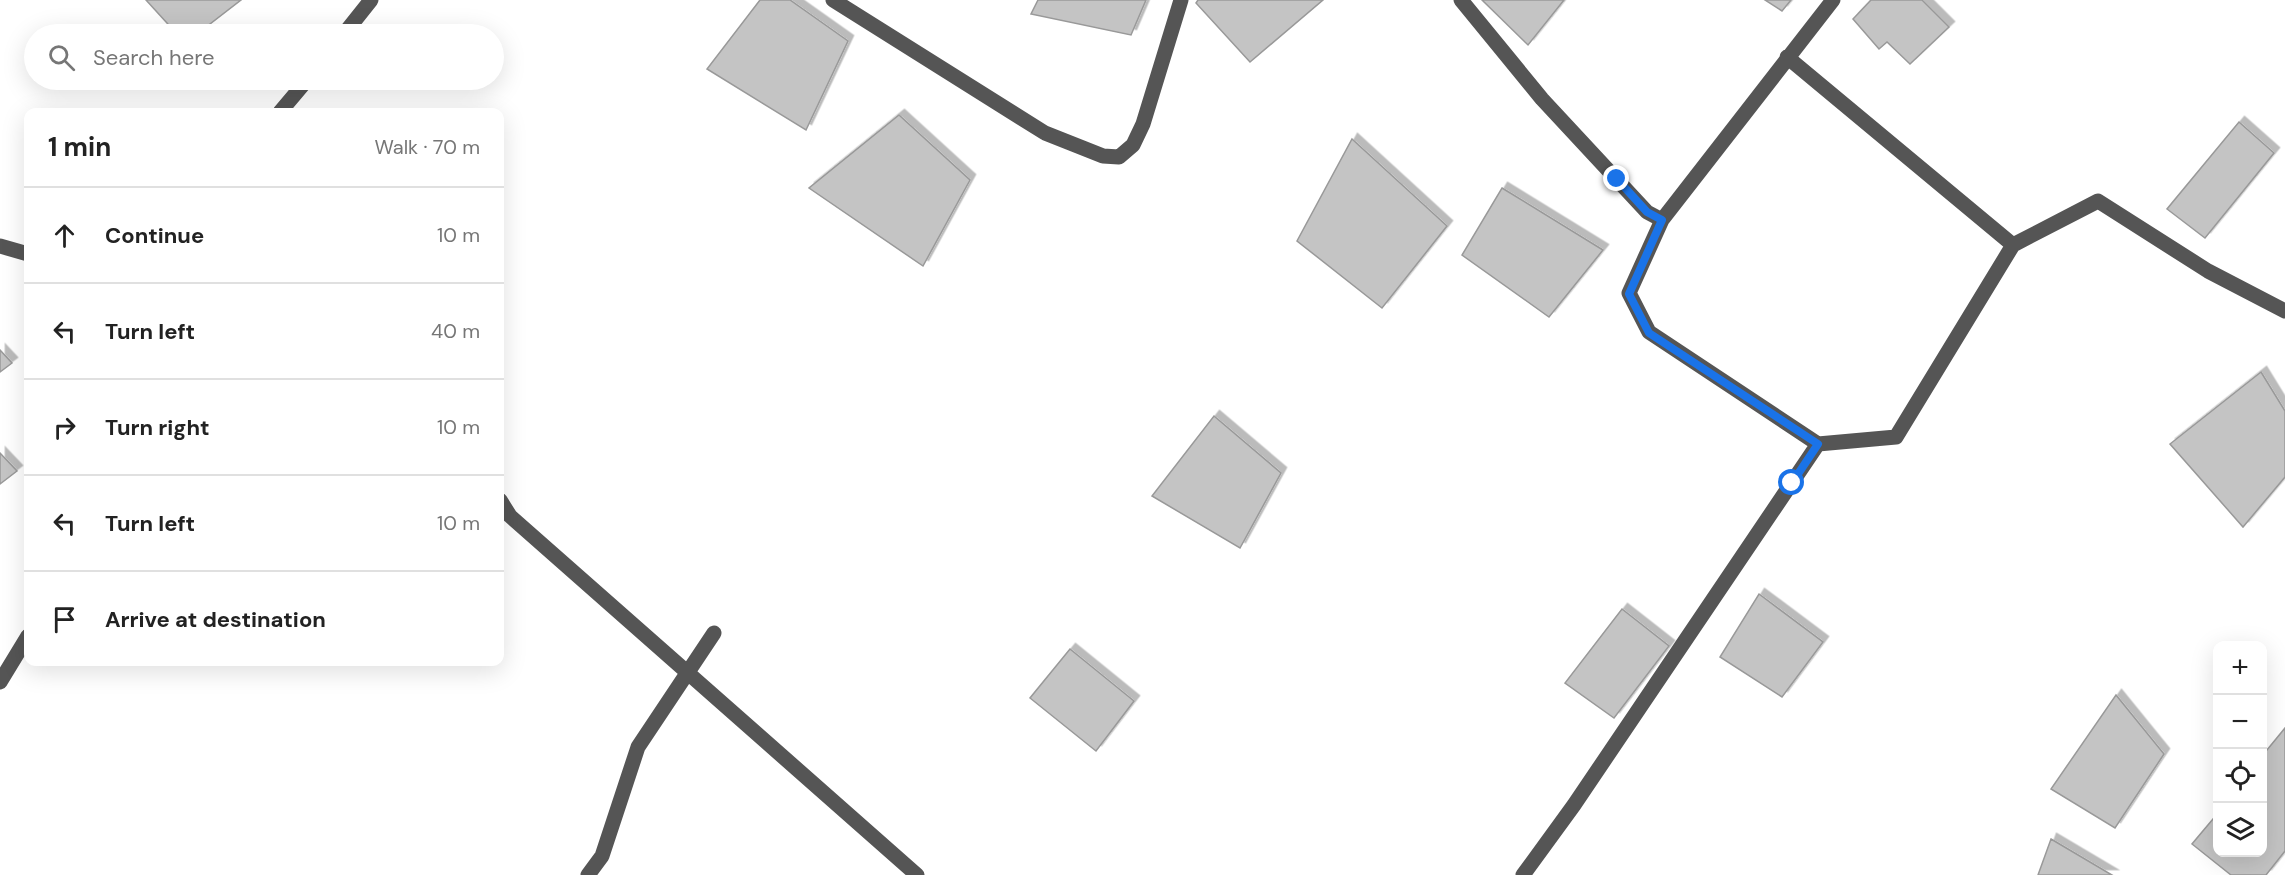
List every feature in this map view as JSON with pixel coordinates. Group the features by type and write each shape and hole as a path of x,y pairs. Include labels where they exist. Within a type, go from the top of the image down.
{"street":[{"path":"352,24 371,0"},
{"path":"832,0 1045,133 1103,156 1119,157 1132,145 1143,124 1181,0"},
{"path":"1461,0 1542,99 1647,212 1662,220"},
{"path":"1833,0 1662,220 1629,294 1649,333 1818,444 1896,437 2013,245 2098,201 2208,271 2285,311"},
{"path":"1787,57 2013,245"},
{"path":"283,108 299,90"},
{"path":"0,246 24,253"},
{"path":"1523,875 1581,795 1818,444"},
{"path":"504,506 510,516 917,875"},
{"path":"588,875 602,856 638,747 714,633"},
{"path":"0,682 24,643"}],"building":[{"path":"146,0 241,0 210,24 168,24"},
{"path":"760,0 790,0 848,41 806,130 707,69"},
{"path":"1038,0 1146,0 1131,35 1031,14"},
{"path":"1198,0 1323,0 1250,62 1196,3"},
{"path":"1482,0 1564,0 1528,45"},
{"path":"1765,0 1791,0 1782,11"},
{"path":"1871,0 1922,0 1949,27 1910,64 1887,42 1879,49 1853,19"},
{"path":"899,115 970,180 923,266 809,188"},
{"path":"2239,122 2274,153 2205,238 2167,209"},
{"path":"1352,139 1447,226 1382,308 1297,241"},
{"path":"1502,188 1603,250 1549,317 1462,255"},
{"path":"0,350 12,363 0,372"},
{"path":"2261,372 2285,411 2285,477 2243,527 2170,444"},
{"path":"1214,416 1281,473 1240,548 1152,496"},
{"path":"0,453 17,471 0,484"},
{"path":"1759,594 1823,642 1782,697 1720,657"},
{"path":"1622,609 1669,646 1614,718 1565,683"},
{"path":"1070,649 1134,701 1096,751 1030,698"},
{"path":"2116,695 2164,754 2115,828 2051,789"},
{"path":"2285,728 2285,851 2266,875 2231,875 2192,844 2213,819 2213,857 2267,857 2267,750"},
{"path":"2051,839 2112,875 2038,875"}],"route":[{"path":"1617,179 1647,212 1662,220 1629,294 1649,333 1818,444 1792,483"}]}
